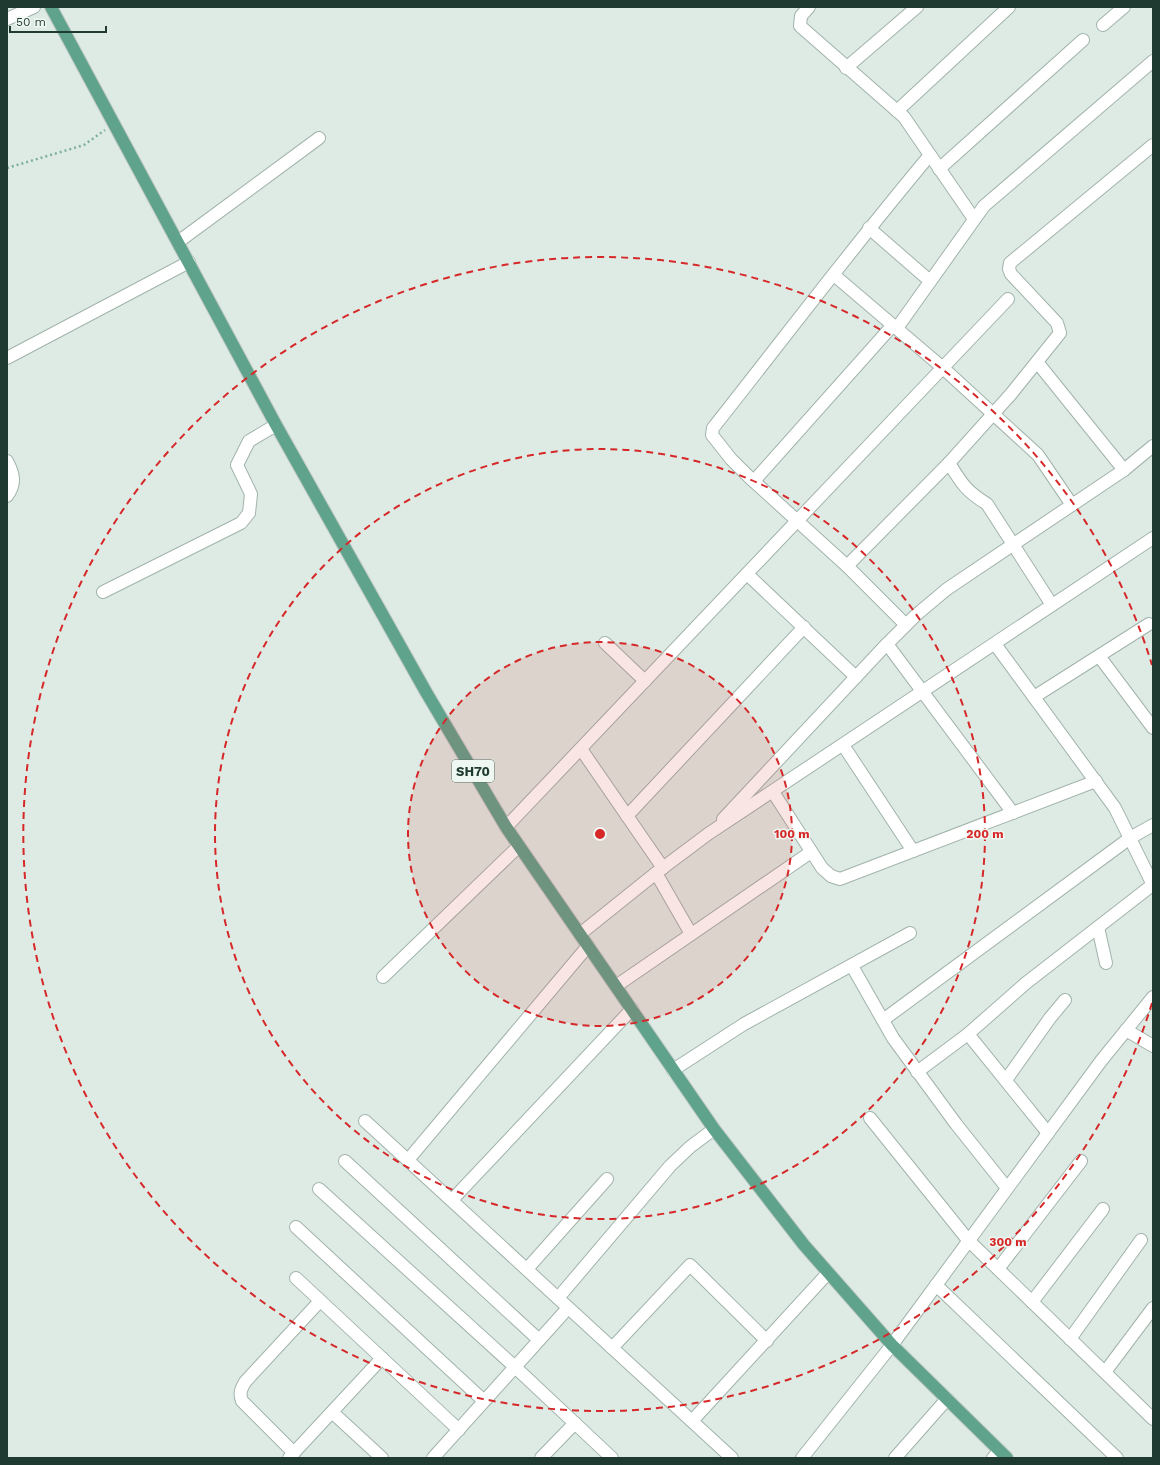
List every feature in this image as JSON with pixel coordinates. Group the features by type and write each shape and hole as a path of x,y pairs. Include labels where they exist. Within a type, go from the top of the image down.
{"main road":[{"name":"SH70","path":"51,7 115,123 276,425 426,692 506,827 714,1129 804,1245 892,1345 947,1399 1000,1456"}],"street":[{"path":"7,19 34,7"},
{"path":"809,7 801,16 800,26 846,68 897,111 910,125 974,219"},
{"path":"846,68 917,7"},
{"path":"897,111 1009,7"},
{"path":"1103,25 1124,7"},
{"path":"940,169 1083,40"},
{"path":"754,481 895,326 930,281 984,206 1153,61"},
{"path":"178,242 318,138"},
{"path":"847,566 949,463 1058,338 1060,333 1057,323 1011,274 1009,269 1010,264 1153,145"},
{"path":"906,625 847,566 754,481 716,442 712,435 713,428 834,275 869,228 930,155"},
{"path":"869,228 930,281"},
{"path":"7,358 189,262"},
{"path":"834,275 943,368 994,413 1038,455 1072,505"},
{"path":"506,827 1008,300"},
{"path":"1037,362 1124,470"},
{"path":"102,592 241,523 249,513 251,494 237,465 249,441 276,425"},
{"path":"708,834 887,644 947,589 1124,470 1153,446"},
{"path":"7,461 14,481 13,488 7,496"},
{"path":"949,463 970,494 986,504 1052,605"},
{"path":"580,934 708,834 1153,538"},
{"path":"747,574 856,677"},
{"path":"1034,697 1149,624"},
{"path":"627,816 804,627"},
{"path":"605,643 645,681"},
{"path":"887,644 1013,813"},
{"path":"917,1072 968,1034 1026,983 1151,886 1151,881 1115,808 994,644"},
{"path":"1099,656 1153,728"},
{"path":"842,745 913,851"},
{"path":"581,749 627,816 659,871 691,934"},
{"path":"772,792 811,852 831,876 840,879 1096,781"},
{"path":"883,1020 1130,838 1153,825"},
{"path":"383,978 519,846"},
{"path":"616,986 811,852"},
{"path":"1098,927 1106,963"},
{"path":"673,1070 744,1024 910,933"},
{"path":"408,1160 588,946"},
{"path":"852,966 893,1038 956,1124 1007,1188"},
{"path":"802,1458 892,1345 1048,1132 1153,997"},
{"path":"1006,1080 1050,1018 1065,1000"},
{"path":"452,1200 632,1009"},
{"path":"1126,1030 1153,1046"},
{"path":"968,1034 1048,1132"},
{"path":"870,1118 968,1240 1105,1372 1151,1412"},
{"path":"365,1121 732,1458"},
{"path":"558,1298 670,1166 690,1147 714,1129"},
{"path":"345,1161 539,1340"},
{"path":"998,1269 1081,1161"},
{"path":"527,1269 607,1179"},
{"path":"319,1189 515,1367 612,1458"},
{"path":"1032,1302 1104,1208"},
{"path":"296,1227 484,1401"},
{"path":"1070,1339 1141,1240"},
{"path":"612,1348 690,1265 767,1341"},
{"path":"692,1421 828,1273"},
{"path":"296,1278 458,1430"},
{"path":"936,1285 1117,1458"},
{"path":"320,1301 245,1382 241,1389 240,1396 242,1401 292,1455 382,1358"},
{"path":"433,1458 568,1308"},
{"path":"1105,1372 1153,1308"},
{"path":"895,1458 947,1399"},
{"path":"332,1412 382,1458"},
{"path":"541,1458 575,1423"}],"path":[{"path":"7,168 84,145 115,123"}]}
